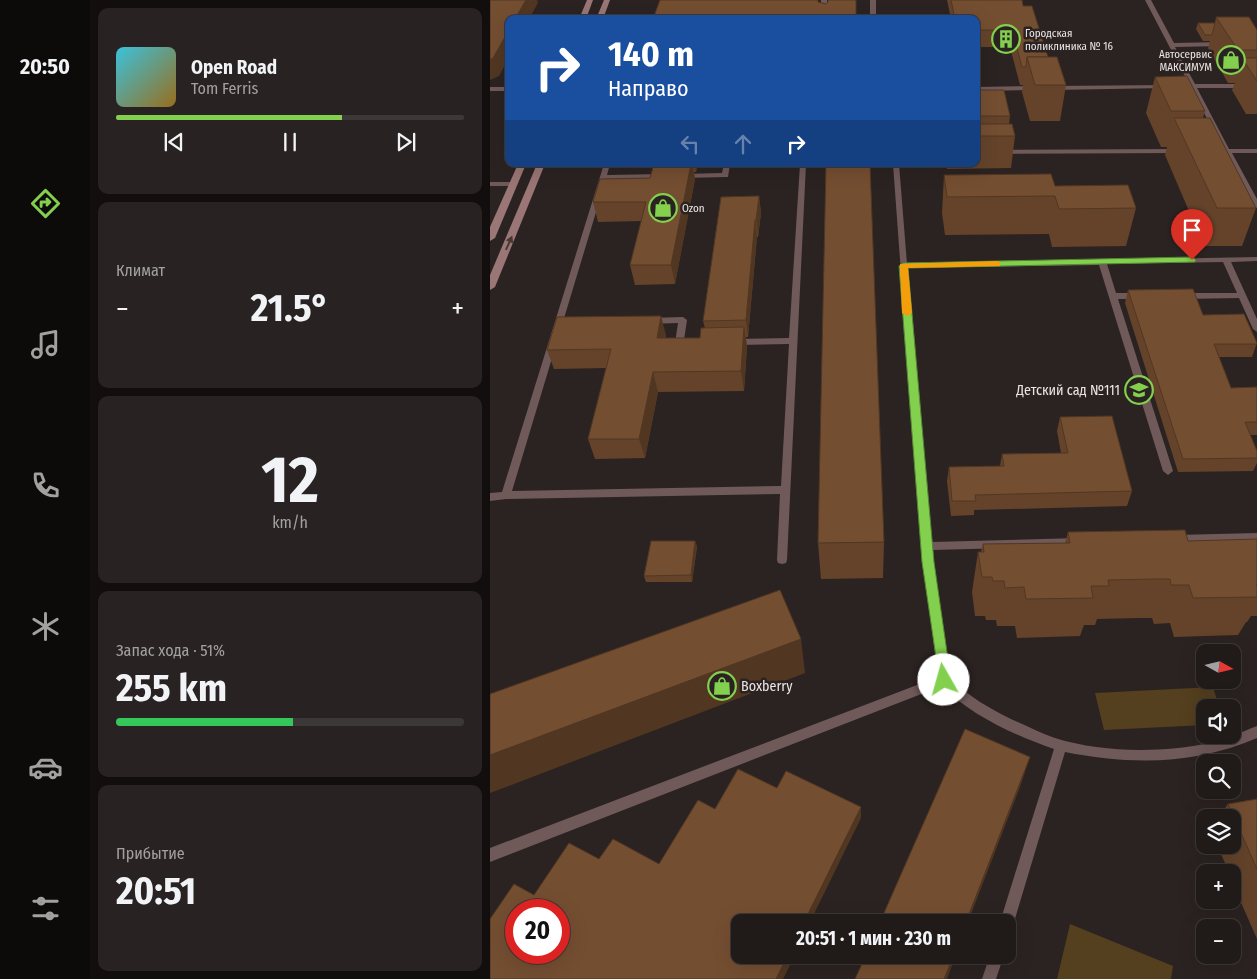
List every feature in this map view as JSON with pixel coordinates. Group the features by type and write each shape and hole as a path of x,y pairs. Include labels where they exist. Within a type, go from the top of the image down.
{"main road":[{"path":"584,15 590,0"},
{"path":"601,15 607,0"},
{"path":"490,238 521,167"},
{"path":"490,287 541,167"}],"lane":[{"path":"824,0 824,15"},
{"path":"873,0 873,15"},
{"path":"1148,0 1257,206"},
{"path":"1171,45 1230,44"},
{"path":"980,89 1257,86"},
{"path":"490,90 505,89"},
{"path":"980,152 1188,151"},
{"path":"1207,151 1257,151"},
{"path":"506,495 564,322 606,167"},
{"path":"603,177 725,175 726,167"},
{"path":"782,560 803,167"},
{"path":"896,167 926,546 944,680 954,690 980,709 1032,735 1061,745 1094,752 1156,756 1216,747 1257,732"},
{"path":"490,184 514,184"},
{"path":"1226,259 1257,329"},
{"path":"903,266 1257,259"},
{"path":"1102,262 1168,471"},
{"path":"1172,296 1242,295"},
{"path":"1113,296 1153,296"},
{"path":"636,321 683,320 679,343 698,343"},
{"path":"727,342 793,341"},
{"path":"490,497 506,495 785,490"},
{"path":"1169,540 1257,537"},
{"path":"926,546 1092,542"},
{"path":"490,855 944,680"},
{"path":"1009,914 1061,745"},
{"path":"990,979 994,964"}],"shaded area":[{"path":"1196,688 1214,689 1217,699 1196,699 1196,725 1104,730 1095,693"},
{"path":"1070,924 1173,966 1171,979 1057,979"}],"building":[{"path":"490,0 526,0 517,15 505,15 505,37 490,60"},
{"path":"660,0 818,0 818,2 826,4 828,0 856,0 856,15 654,15"},
{"path":"951,0 1022,0 1023,6 1032,6 1048,57 1027,57 1026,67 1022,67 1012,30 980,30 980,15 954,15"},
{"path":"1216,17 1249,17 1257,30 1257,50 1238,50"},
{"path":"1198,23 1215,23 1212,35 1205,35"},
{"path":"1027,57 1057,57 1066,85 1035,85"},
{"path":"1242,58 1257,58 1257,81"},
{"path":"1187,76 1205,111 1171,111 1155,77"},
{"path":"980,90 1004,90 1010,116 980,116"},
{"path":"1174,118 1210,118 1256,208 1217,208"},
{"path":"980,124 1012,124 1015,136 980,136"},
{"path":"653,167 690,167 671,265 630,265 646,202 593,202 600,179 650,178"},
{"path":"826,167 870,167 884,542 818,543"},
{"path":"1051,174 1055,186 1128,185 1136,208 1059,209 1055,196 947,197 944,175"},
{"path":"759,196 746,320 703,321 721,197"},
{"path":"1193,289 1203,315 1244,314 1257,343 1214,344 1231,388 1257,387 1257,422 1245,422 1257,451 1257,458 1183,459 1128,290"},
{"path":"661,316 657,338 700,338 701,328 744,327 741,371 653,372 639,439 588,439 611,349 547,350 557,317"},
{"path":"1112,416 1132,491 975,495 976,501 952,501 949,467 1004,466 1002,454 1068,453 1060,417"},
{"path":"1185,530 1188,541 1257,539 1257,597 1193,598 1189,585 1171,585 1170,579 1154,579 1108,580 1109,586 1091,586 1093,598 1026,599 1024,587 1005,588 1004,581 993,581 992,577 982,577 978,552 984,552 983,544 1070,543 1068,532"},
{"path":"651,541 695,541 691,575 644,576"},
{"path":"780,590 801,639 490,755 490,694"},
{"path":"965,729 1030,757 969,914 884,914"},
{"path":"738,769 777,788 786,771 861,807 808,914 731,914 731,964 784,964 776,979 490,979 490,919 514,884 534,895 569,843 599,859 613,839 659,864 698,800 715,809"},
{"path":"1257,799 1257,869 1241,833 1241,809 1230,809 1228,804"},
{"path":"862,964 950,964 944,979 855,979"}],"slow traffic":[{"path":"907,313 903,266 997,264"}],"place":[{"name":"Городская поликлиника № 16","path":"1006,39"},
{"name":"Автосервис МАКСИМУМ","path":"1231,60"},
{"name":"Ozon","path":"663,208"},
{"name":"Детский сад №111","path":"1139,390"},
{"name":"Boxberry","path":"722,686"}],"route":[{"path":"944,680 928,562 903,266 1192,260"}]}
